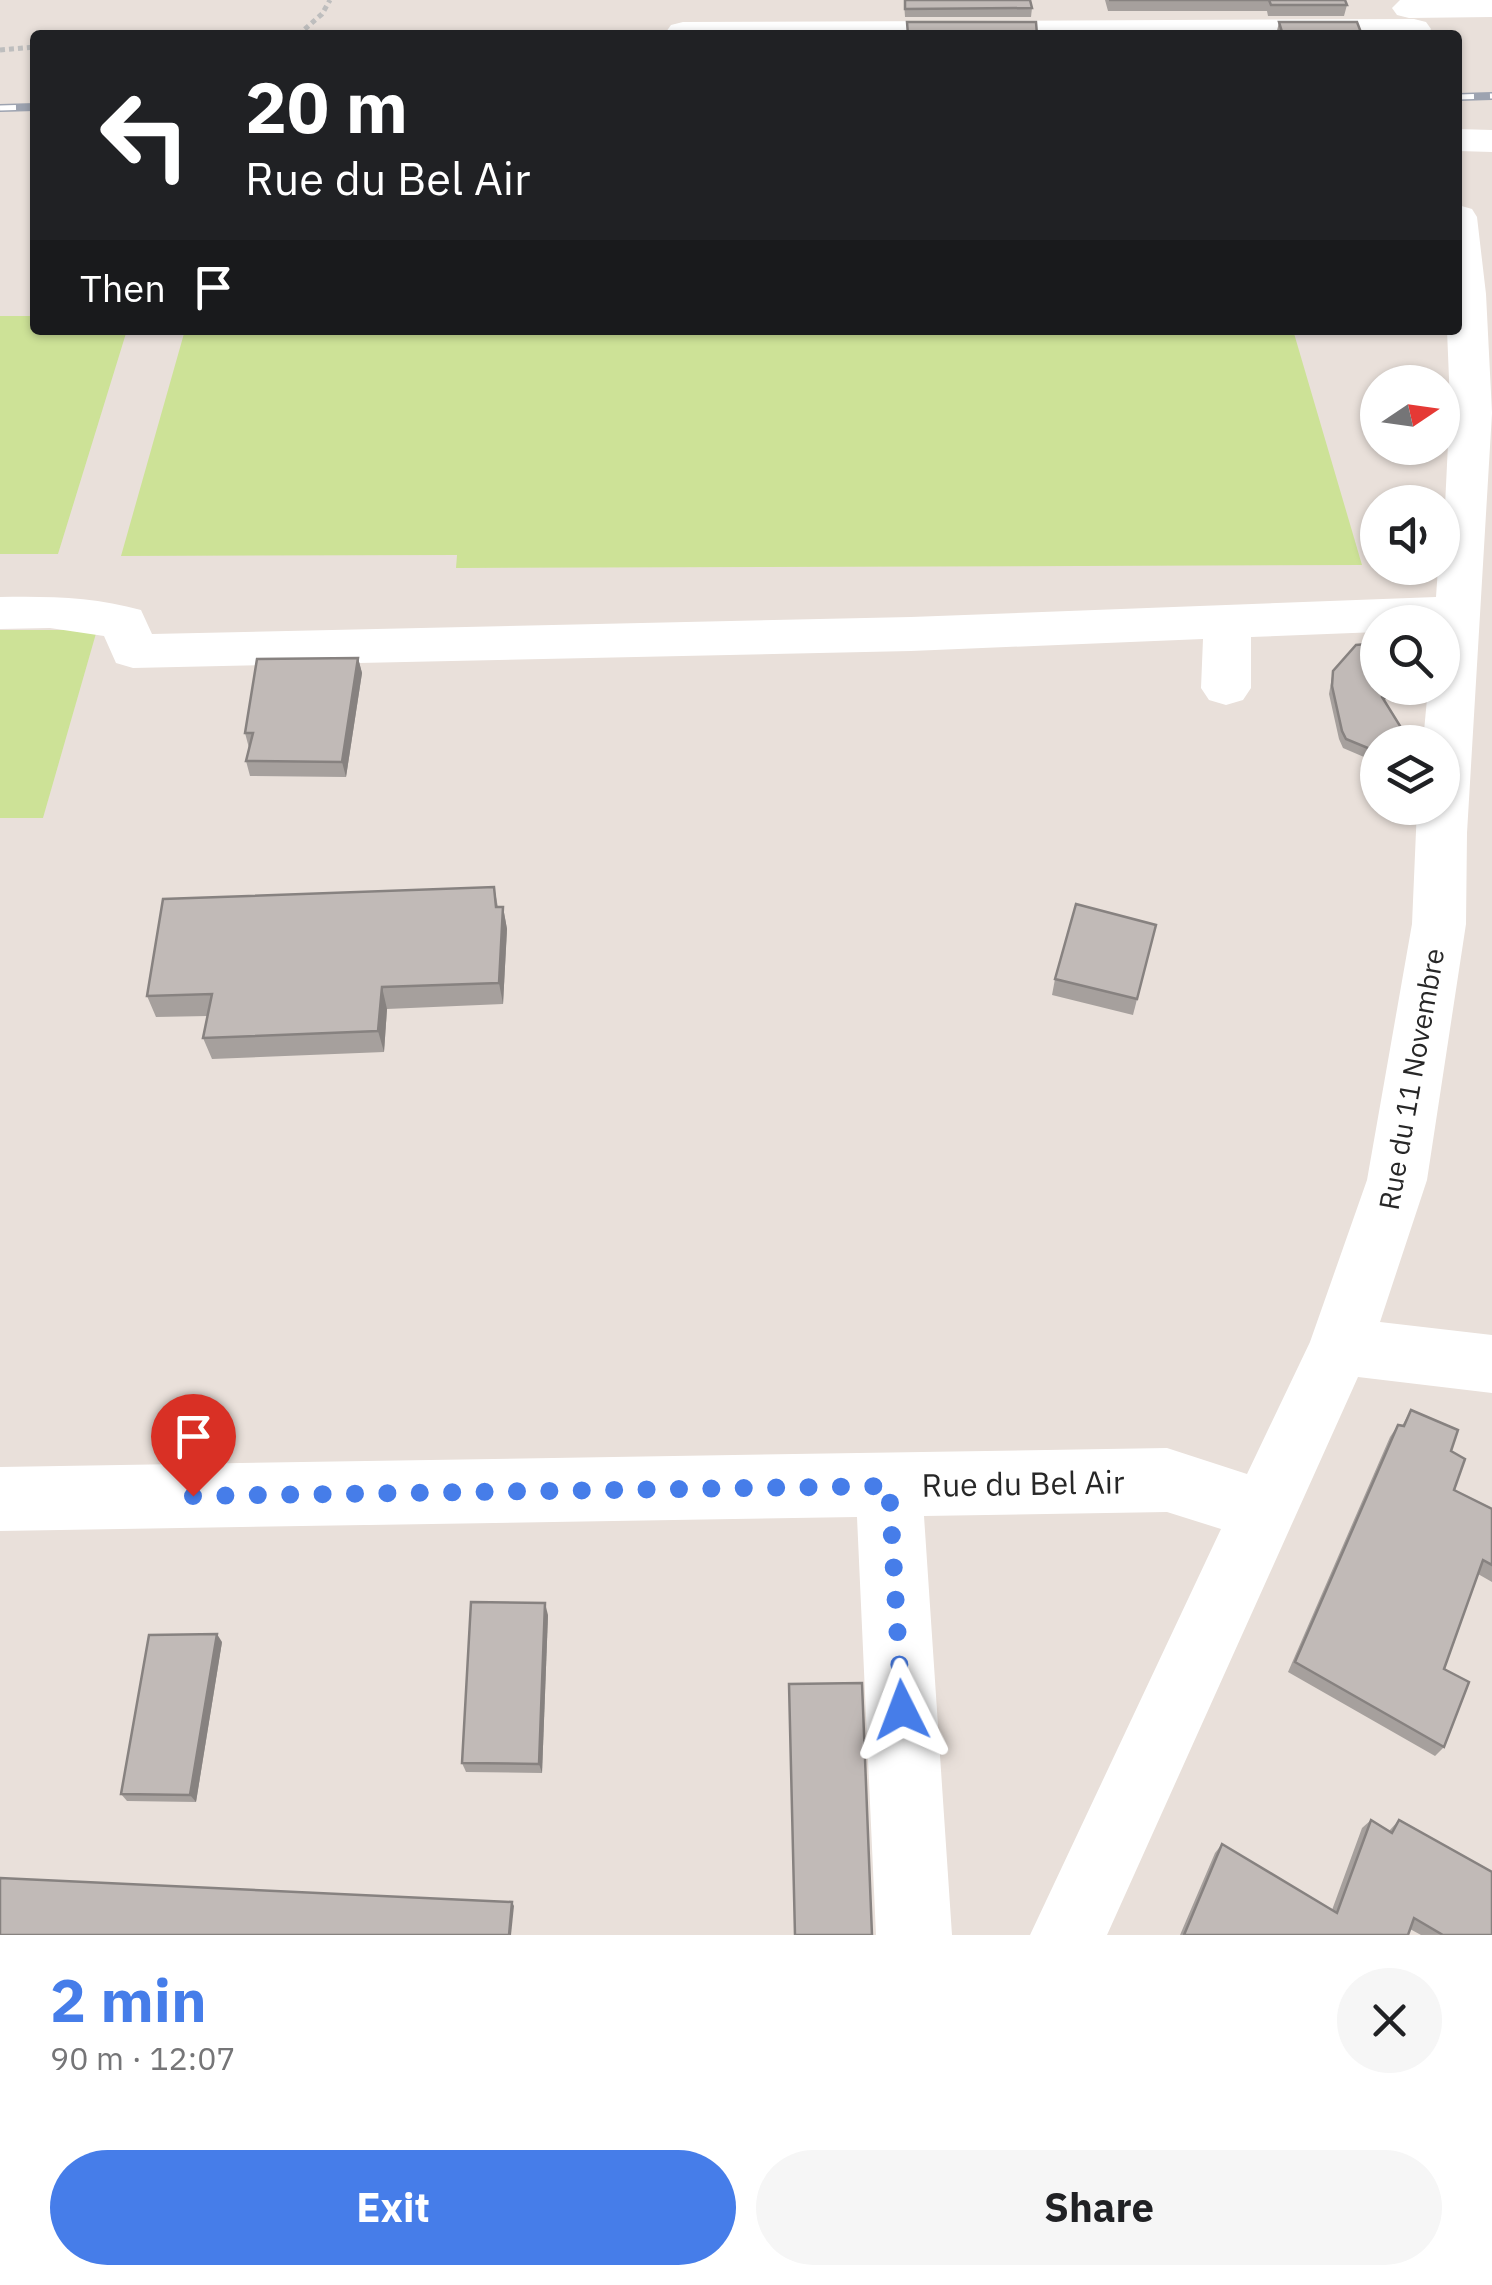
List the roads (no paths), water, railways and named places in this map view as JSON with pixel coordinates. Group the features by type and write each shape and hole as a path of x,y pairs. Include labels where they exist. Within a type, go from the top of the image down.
{"street":[{"path":"787,30 1411,18 1492,7"},
{"path":"1462,140 1492,141"},
{"name":"Rue du 11 Novembre","path":"1459,605 1479,294 1462,232"},
{"path":"0,613 50,612 124,622 133,650 911,634 1360,616"},
{"path":"1226,688 1228,622"},
{"name":"Rue du 11 Novembre","path":"1068,1935 1340,1346 1397,1180 1438,924 1451,705"},
{"path":"1340,1346 1492,1364"},
{"name":"Rue du Bel Air","path":"0,1499 1167,1480 1261,1510"},
{"path":"889,1486 914,1935"}],"railway":[{"path":"1462,97 1492,96"},
{"path":"0,108 30,107"}]}
